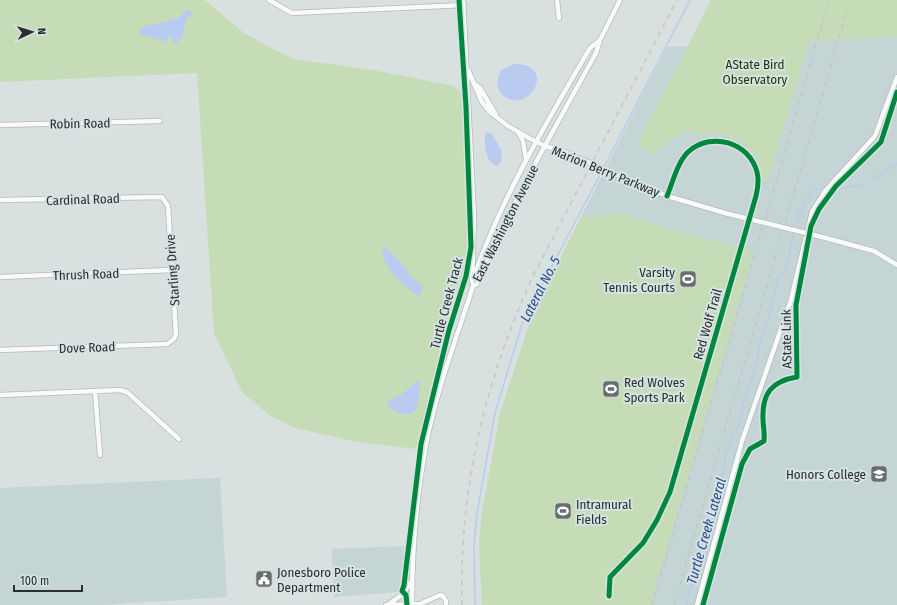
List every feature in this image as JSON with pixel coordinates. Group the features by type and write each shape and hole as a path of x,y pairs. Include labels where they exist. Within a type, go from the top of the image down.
{"street":[{"path":"269,0 292,13 464,3 474,218 473,284 445,372 425,449 412,578 412,604"},
{"path":"557,0 559,18"},
{"name":"East Washington Avenue","path":"473,284 477,284 491,250 545,146 596,53 600,40 620,0"},
{"name":"East Washington Avenue","path":"473,284 483,250 536,142 590,48 600,40"},
{"name":"Marion Berry Parkway","path":"466,67 475,84 475,90 490,112 496,115 508,126 536,142 565,152 667,196 874,252 897,265"},
{"path":"697,605 742,441 791,300 812,212 826,190 866,148 875,136 897,77"},
{"name":"Robin Road","path":"0,125 160,121"},
{"path":"518,132 523,141 527,160"},
{"name":"Red Wolf Trail","path":"609,596 610,577 643,543 657,520 670,492 756,196 758,182 757,172 751,159 738,146 725,141 707,142 694,147 684,157 667,196"},
{"name":"Cardinal Road","path":"0,200 48,200 157,196 165,199"},
{"name":"Starling Drive","path":"165,199 168,206 176,334 173,340"},
{"name":"Thrush Road","path":"0,277 172,270"},
{"name":"Dove Road","path":"0,350 167,344 173,340"},
{"path":"0,395 120,390 127,392 179,439"},
{"path":"95,391 100,455"},
{"path":"387,605 404,594 412,578"},
{"path":"387,605 421,604 440,595 446,600 446,605"}],"shaded area":[{"path":"897,37 897,605 482,605 479,542 482,512 500,414 534,310 667,47"},
{"path":"220,478 227,597 101,605 0,605 0,488"},
{"path":"405,546 403,585 397,592 334,597 332,549"}],"green space":[{"path":"0,0 205,0 244,33 294,59 373,70 454,86 462,94 468,259 465,283 416,449 358,442 295,428 269,415 242,392 214,333 197,73 0,82"},
{"name":"AState Bird Observatory","path":"711,0 897,0 897,37 809,41 768,180 763,179 757,159 745,144 722,134 714,133 696,136 687,130 679,134 653,154 638,147 637,145"},
{"name":"Red Wolves Sports Park","path":"620,213 666,228 751,250 751,261 650,605 482,605 479,542 482,512 500,414 534,310 581,217"}],"water":[{"path":"186,10 191,11 192,14 186,20 182,36 175,44 170,36 168,36 166,42 140,34 138,32 147,25 179,18"},
{"path":"514,64 527,66 534,71 537,78 536,86 531,93 516,101 503,95 499,90 497,83 501,70"},
{"path":"486,132 492,134 501,149 502,161 498,166 494,165 488,158 485,147"},
{"path":"385,246 407,270 410,276 423,286 420,295 417,295 405,286 389,268 383,254 383,247"},
{"path":"416,381 420,382 419,399 415,411 412,414 401,414 388,407 389,401 396,398 411,387"}],"waterway":[{"name":"Lateral No. 5","path":"604,167 690,0"},
{"name":"Turtle Creek Lateral","path":"874,178 897,164"},
{"name":"Lateral No. 5","path":"475,605 474,544 477,513 495,413 523,321 602,171"},
{"name":"Turtle Creek Lateral","path":"842,188 861,185"},
{"name":"Turtle Creek Lateral","path":"795,228 800,212 806,201 817,189"},
{"name":"Turtle Creek Lateral","path":"686,605 707,523 719,497 727,448 740,422 744,401 756,366 760,340 767,324 778,279 785,272 794,232"}],"railway":[{"path":"462,605 462,562 470,477 478,436 501,355 533,276 677,0"},
{"path":"652,605 829,0"},
{"path":"674,605 850,0"}],"cycle path":[{"name":"Turtle Creek Track","path":"407,605 406,595 402,591 404,585 421,444 449,330 466,276 471,247 466,107 459,0"},
{"name":"AState Link","path":"703,605 742,464 750,449 764,441 764,402 770,390 775,385 797,377 796,305 811,226 819,209 836,186 881,142 897,92"},
{"path":"609,596 610,577 643,543 657,520 670,492 756,196 758,184 757,172 753,162 746,153 738,147 718,141 707,142 697,146 684,156 678,167 667,196"}],"place":[{"name":"Varsity Tennis Courts","path":"688,279"},
{"name":"Red Wolves Sports Park","path":"611,389"},
{"name":"Honors College","path":"879,474"},
{"name":"Intramural Fields","path":"563,511"},
{"name":"Jonesboro Police Department","path":"264,579"}]}
